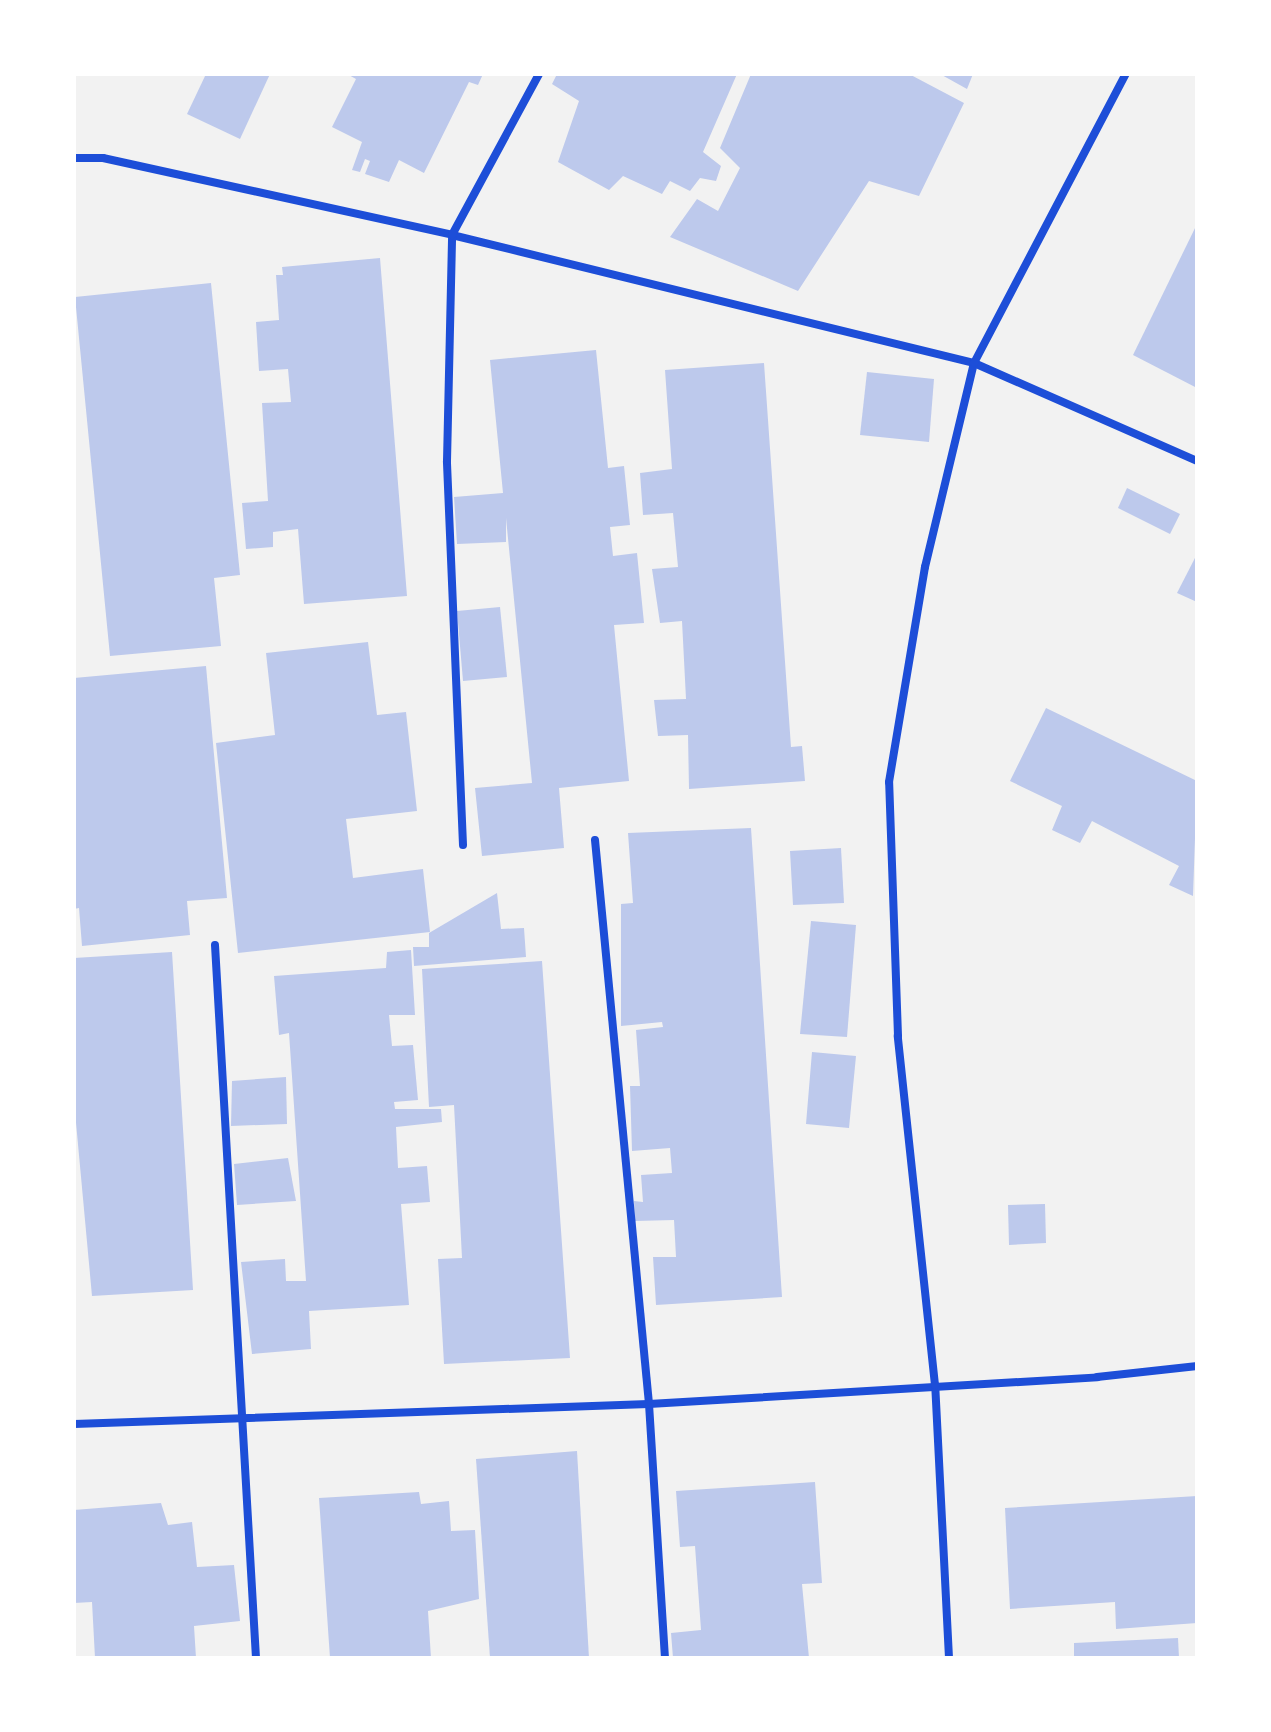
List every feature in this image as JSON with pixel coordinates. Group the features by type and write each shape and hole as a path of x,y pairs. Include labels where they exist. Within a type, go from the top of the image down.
{"street":[{"path":"463,845 447,461 452,235 539,74"},
{"path":"949,1658 935,1385 898,1036 889,782 925,567 974,363 1126,74"},
{"path":"74,158 103,158 452,235 974,363 1197,461"},
{"path":"595,840 649,1404 665,1658"},
{"path":"215,945 239,1418 256,1658"},
{"path":"74,1424 649,1404 1197,1366"}],"building":[{"path":"206,74 270,74 240,139 187,114"},
{"path":"347,74 483,74 478,85 469,82 424,173 399,160 389,182 365,174 370,161 365,159 360,172 352,170 362,142 332,127 356,79"},
{"path":"557,74 737,74 703,152 721,166 716,181 700,178 690,191 670,181 662,194 623,176 609,190 558,162 579,101 552,84"},
{"path":"751,74 909,74 964,103 919,196 869,181 798,291 670,237 697,199 718,211 740,168 720,148"},
{"path":"940,74 973,74 967,89"},
{"path":"1197,224 1197,388 1133,355"},
{"path":"380,258 407,596 304,604 298,529 273,532 273,547 246,549 242,503 268,501 262,403 291,402 288,369 259,371 256,322 279,320 276,275 283,275 282,267"},
{"path":"211,283 240,575 214,578 221,646 110,656 75,297"},
{"path":"596,350 608,468 624,466 630,525 610,527 613,556 637,553 644,623 614,625 629,781 559,788 564,848 482,856 475,788 532,783 506,518 506,542 457,544 454,497 503,493 490,360"},
{"path":"764,363 791,747 802,746 805,781 689,789 688,735 658,736 654,700 686,699 682,621 660,623 652,569 678,567 673,513 643,515 640,473 672,469 665,370"},
{"path":"867,372 934,379 929,442 860,435"},
{"path":"1127,488 1180,514 1170,534 1118,508"},
{"path":"1197,554 1197,602 1177,593"},
{"path":"500,607 507,677 463,681 457,611"},
{"path":"368,642 377,715 406,712 417,811 346,819 353,878 423,869 430,932 238,953 216,743 275,735 266,653"},
{"path":"206,666 227,898 187,901 190,935 82,946 79,908 74,909 74,678"},
{"path":"1046,708 1197,781 1193,896 1169,885 1179,866 1092,821 1080,843 1052,830 1062,806 1010,781"},
{"path":"751,828 782,1297 656,1305 653,1257 676,1257 674,1220 635,1221 634,1201 643,1202 641,1175 672,1173 670,1148 632,1151 630,1086 640,1086 636,1030 663,1027 662,1022 621,1026 621,904 633,903 628,833"},
{"path":"841,848 844,903 793,905 790,851"},
{"path":"497,893 501,929 524,928 526,957 414,966 413,947 429,947 429,933"},
{"path":"811,921 856,925 847,1037 800,1034"},
{"path":"411,950 415,1015 389,1015 392,1046 413,1045 418,1100 394,1102 395,1109 441,1109 442,1122 396,1127 398,1168 427,1166 430,1202 401,1204 409,1305 309,1311 311,1349 252,1354 241,1262 285,1259 286,1281 306,1281 289,1033 279,1035 274,976 386,968 387,952"},
{"path":"172,952 193,1290 92,1296 74,1101 74,958"},
{"path":"542,961 570,1358 444,1364 438,1259 462,1258 454,1105 429,1107 422,969"},
{"path":"812,1052 856,1056 849,1128 806,1124"},
{"path":"286,1077 287,1124 231,1126 232,1081"},
{"path":"288,1158 296,1201 237,1205 234,1164"},
{"path":"1045,1204 1046,1243 1009,1245 1008,1205"},
{"path":"577,1451 589,1658 490,1658 476,1459"},
{"path":"815,1482 822,1583 802,1584 809,1658 673,1658 671,1633 701,1630 695,1546 680,1547 676,1491"},
{"path":"419,1492 421,1504 449,1501 451,1531 475,1530 479,1599 428,1611 431,1658 330,1658 319,1498"},
{"path":"1197,1496 1197,1623 1116,1629 1115,1602 1010,1609 1005,1508"},
{"path":"161,1503 168,1525 192,1522 197,1567 234,1565 240,1621 194,1626 196,1658 95,1658 92,1602 74,1603 74,1510"},
{"path":"1178,1638 1179,1658 1074,1658 1074,1643"}]}
